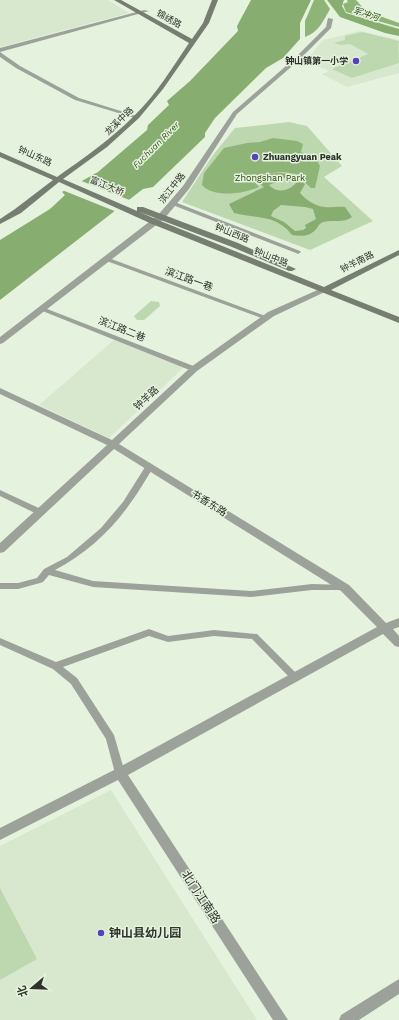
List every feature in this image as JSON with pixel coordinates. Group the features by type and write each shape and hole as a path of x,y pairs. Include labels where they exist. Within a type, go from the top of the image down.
{"main road":[{"name":"锦绣路","path":"117,0 139,13 191,39"},
{"name":"锦绣路","path":"127,0 191,39"},
{"name":"龙溪中路","path":"0,216 105,146 135,116 161,88 201,22 210,0"},
{"name":"龙溪中路","path":"191,39 206,23 215,0"},
{"name":"钟山东路","path":"0,150 57,178"},
{"name":"钟山东路","path":"0,154 57,178"},
{"name":"龙溪中路","path":"0,222 18,211 57,178"},
{"name":"富江大桥","path":"57,178 145,210 158,219"},
{"name":"富江大桥","path":"57,178 135,214"},
{"name":"钟山中路","path":"135,214 158,219 328,288 399,320"},
{"name":"钟羊南路","path":"328,288 399,252"},
{"path":"328,288 399,315"}],"street":[{"path":"0,50 146,11"},
{"name":"滨江中路","path":"0,341 158,219 203,162 235,113 296,60 329,27 330,19"},
{"path":"0,54 18,67 77,99 135,116"},
{"path":"172,203 298,252"},
{"name":"滨江路一巷","path":"106,259 266,318"},
{"name":"钟羊路","path":"0,549 194,369 266,318 328,288"},
{"name":"滨江路二巷","path":"42,309 194,369"},
{"name":"书香东路","path":"0,391 113,444 345,588 399,643"},
{"path":"0,586 18,586 40,580 48,571 70,559 104,530 126,504 150,466"},
{"path":"0,494 40,512"},
{"path":"48,571 93,584 251,594 312,587 345,588"},
{"path":"0,834 120,773 385,628 399,622"},
{"path":"56,666 149,632 168,639 214,633 254,636 295,677"},
{"path":"0,641 56,666 74,681 111,738 120,773"},
{"name":"北门江南路","path":"120,773 281,1020"},
{"path":"346,1020 399,986"}],"shaded area":[{"path":"0,0 108,0 129,13 0,47"},
{"path":"314,0 324,0 330,9 323,22 317,29 305,37 305,21"},
{"path":"347,0 356,0 366,11 399,23 399,27 346,12 343,4 348,2"},
{"name":"钟山镇第一小学","path":"360,31 399,40 399,73 347,87 322,74 329,71 315,65 318,64 308,58 323,40"},
{"path":"273,138 297,141 303,144 301,152 317,161 320,166 315,188 311,188 296,174 283,172 248,175 259,187 237,193 229,194 213,192 202,185 204,173 224,148 260,142"},
{"path":"114,340 184,367 109,438 39,405"},
{"name":"钟山县幼儿园","path":"111,790 257,1020 0,1020 0,846"}],"green space":[{"path":"362,32 399,41 399,63 352,78 332,69 368,54 350,44 341,45 334,43 345,40 345,36"},
{"name":"Zhongshan Park","path":"289,122 307,126 342,166 324,177 373,221 310,250 182,202 213,155 235,128"},
{"path":"151,301 159,302 160,306 144,320 137,320 134,316"},
{"path":"0,888 37,959 0,980"}],"water":[{"name":"Fuchuan River","path":"251,0 311,0 300,23 300,39 283,58 266,68 215,118 205,133 205,137 153,187 143,189 0,300 0,240 50,209 65,195 62,192 98,172 147,130 148,125 169,105 167,101 190,81 238,31 237,26"},
{"path":"327,0 344,0 342,6 346,13 399,29 399,36 385,33 340,17"},
{"path":"281,173 293,175 305,184 300,193 308,200 321,206 345,207 352,217 342,221 328,221 322,223 311,234 300,236 292,235 286,228 273,220 234,213 229,204 264,187 250,176 258,174","holes":["287,177 293,178 296,183 286,190 276,190 269,185","281,205 313,209 316,219 305,225 306,228 303,230 295,231 284,222 271,216 273,211"]}],"pier":[{"path":"79,180 132,201 117,212 62,190"}],"place":[{"name":"钟山镇第一小学","path":"356,61"},
{"name":"Zhuangyuan Peak","path":"255,157"},
{"name":"钟山县幼儿园","path":"101,933"}],"water label":[{"name":"军冲河","path":"366,14"}]}
